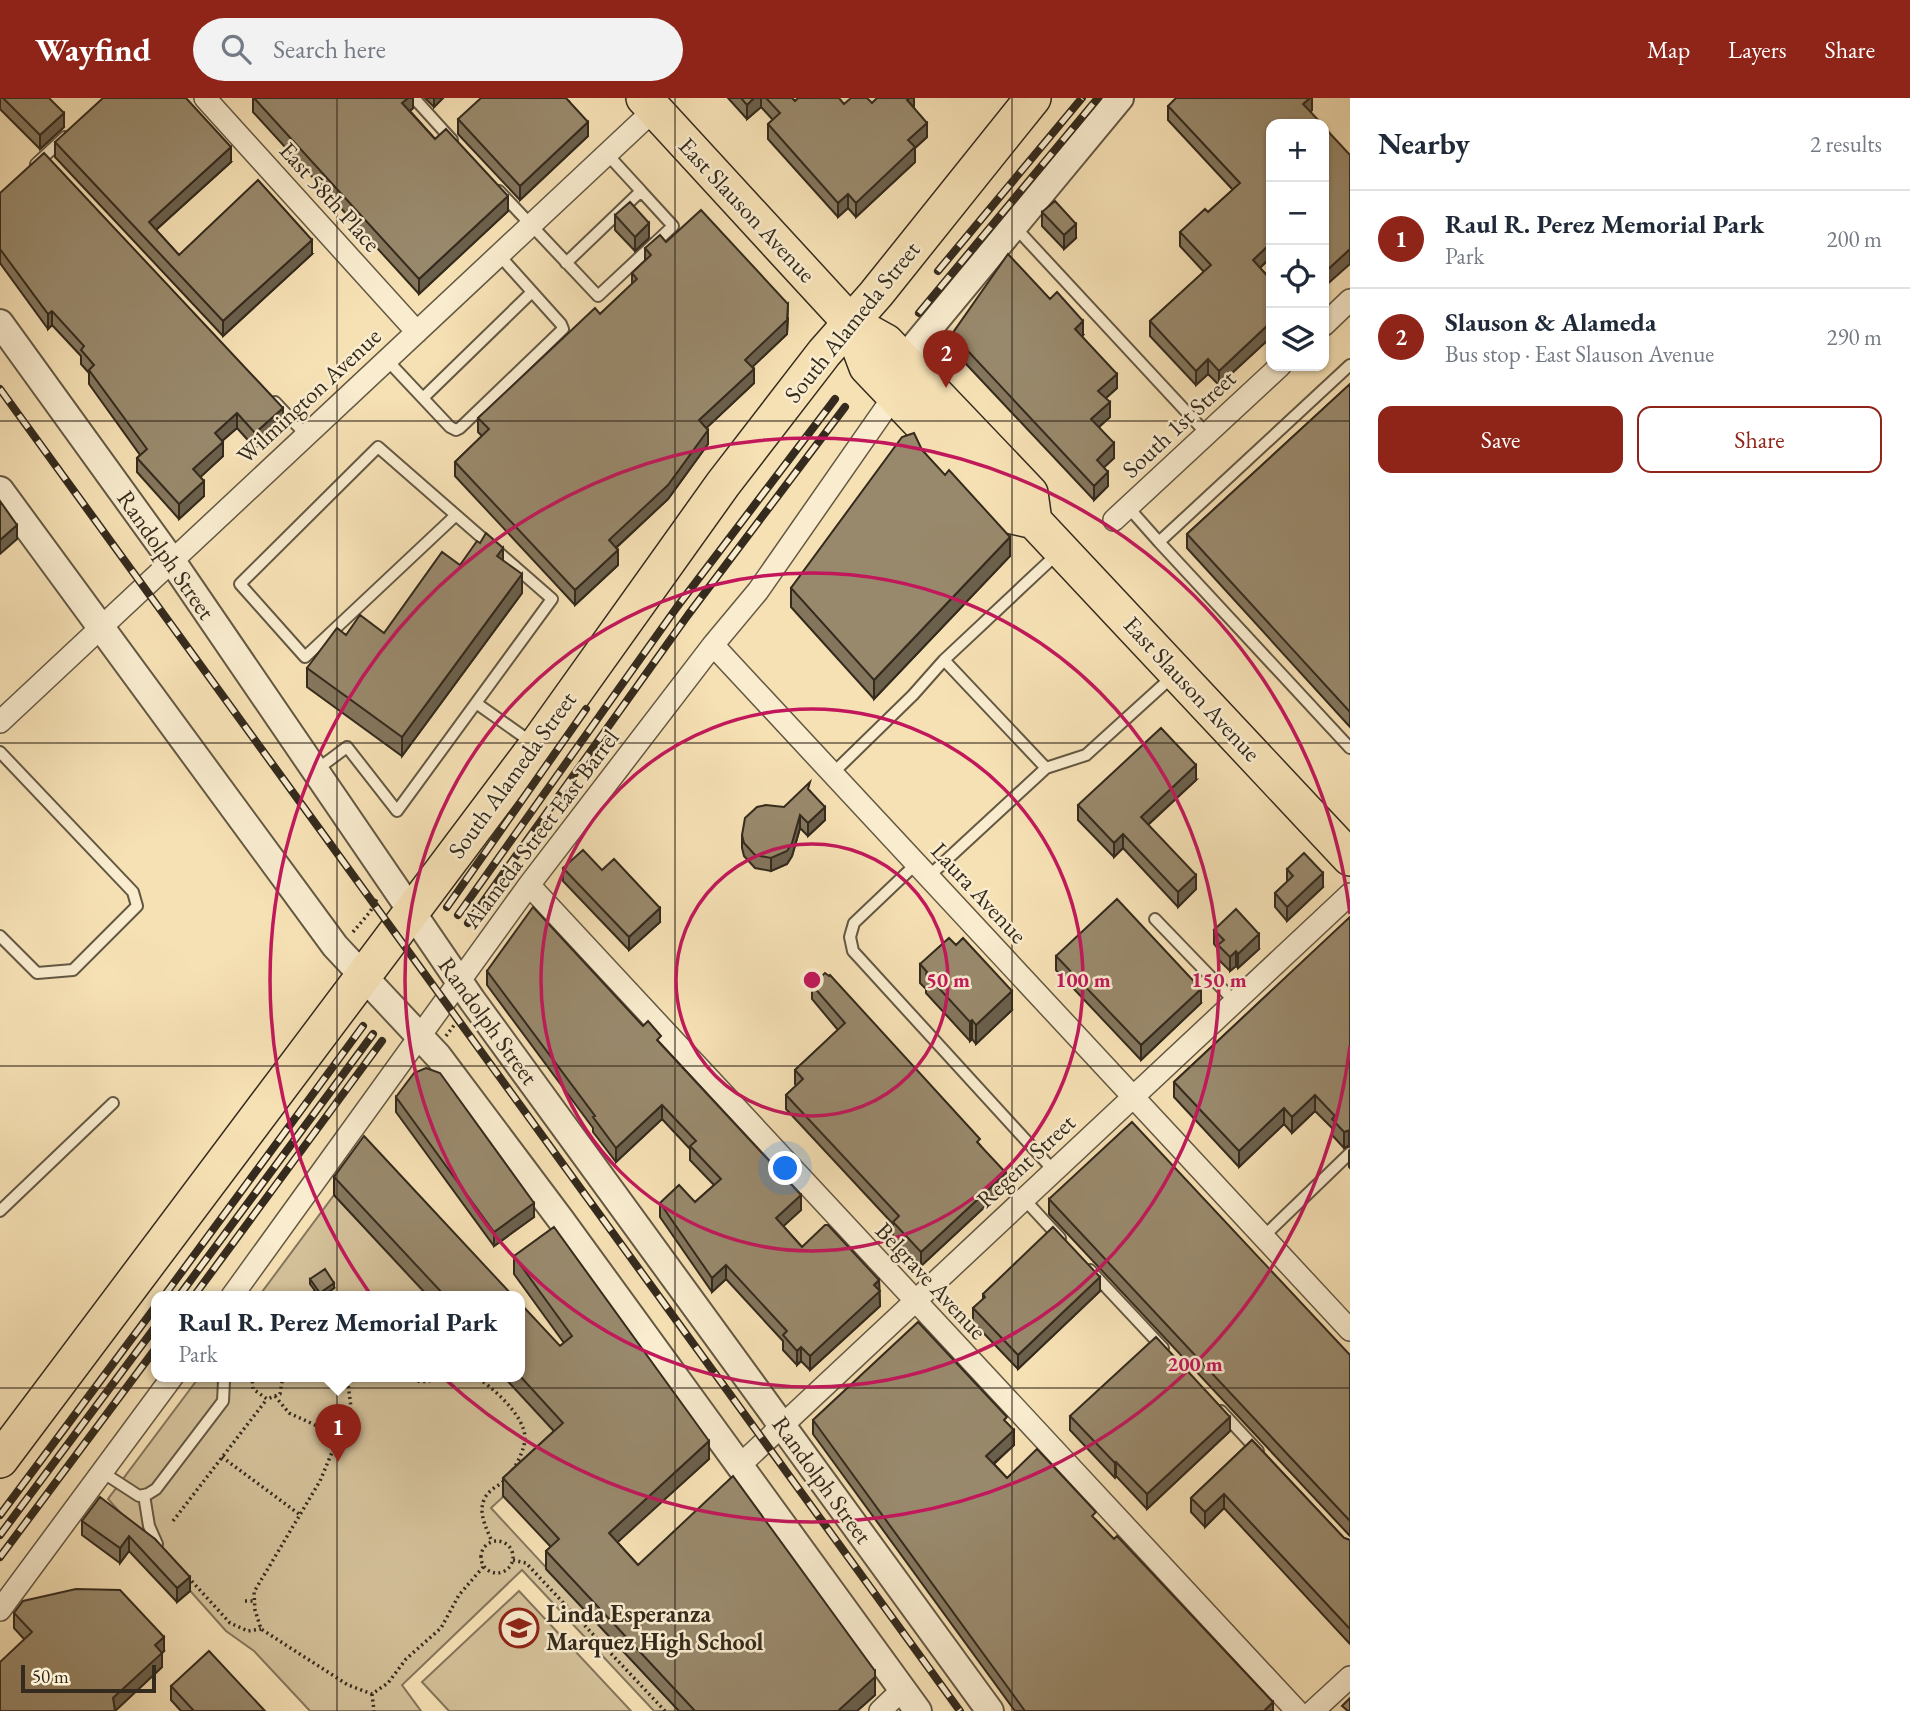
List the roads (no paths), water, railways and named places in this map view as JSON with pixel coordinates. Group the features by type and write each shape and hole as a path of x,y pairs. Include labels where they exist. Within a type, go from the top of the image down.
{"main road":[{"name":"South Alameda Street","path":"0,1460 536,746 723,484 824,353 1033,98"},
{"name":"East Slauson Avenue","path":"650,104 850,322 886,342 1030,493 1034,521"},
{"name":"East Slauson Avenue","path":"850,322 866,367 1008,515 1034,521 1350,858"}],"street":[{"name":"East 58th Place","path":"205,98 417,332"},
{"path":"903,360 1120,98"},
{"name":"Wilmington Avenue","path":"0,722 607,154 650,104"},
{"path":"1329,319 1350,300"},
{"name":"Randolph Street","path":"0,323 172,561 460,982 990,1711"},
{"name":"South 1st Street","path":"1121,514 1275,371"},
{"name":"Alameda Street East Barrel","path":"236,1291 432,1039 460,982 530,885 713,645 758,591 894,396"},
{"path":"0,490 335,946 362,976 432,1039 438,1056 561,1220 910,1700 880,1711"},
{"name":"Laura Avenue","path":"713,645 1350,1330"},
{"name":"Belgrave Avenue","path":"530,885 1297,1711"},
{"name":"Regent Street","path":"739,1466 1350,894"},
{"path":"0,1610 169,1382"},
{"path":"1313,1711 1350,1677"}],"lane":[{"path":"414,98 460,148"},
{"path":"26,172 71,131"},
{"path":"487,178 598,296 673,226 607,154"},
{"path":"44,156 54,166"},
{"path":"566,263 641,191"},
{"path":"1014,226 1207,435"},
{"path":"387,360 450,427 456,430 460,428 563,329 499,255"},
{"path":"422,398 532,292"},
{"path":"1159,542 1350,365"},
{"path":"263,389 306,435"},
{"path":"315,771 348,747 397,811 552,599 379,447 240,584 305,657 455,516"},
{"path":"1121,514 1159,542 1350,748"},
{"path":"832,774 913,695 944,660 1061,550"},
{"path":"944,660 1046,768"},
{"path":"1054,1171 853,951 850,937 854,923 1046,768 1086,755 1177,673"},
{"path":"476,704 536,746"},
{"path":"0,752 134,892 137,906 73,970 37,973 0,936"},
{"path":"1154,919 1235,1002"},
{"path":"0,1211 113,1102"},
{"path":"1262,1238 1350,1153"},
{"path":"1024,1199 1070,1248"},
{"path":"1079,1258 1171,1357"},
{"path":"102,1472 139,1496 156,1489 223,1401 224,1382"},
{"path":"1217,1406 1264,1456"},
{"path":"144,1495 149,1526 157,1544"}],"railway":[{"path":"938,271 1082,98"},
{"path":"919,313 1098,98"},
{"path":"0,389 960,1711"},
{"path":"458,915 677,607 835,399"},
{"path":"468,923 688,615 845,407"},
{"path":"447,907 586,709"},
{"path":"168,1291 363,1026"},
{"path":"183,1291 373,1034"},
{"path":"198,1291 382,1041"},
{"path":"0,1515 151,1313"},
{"path":"0,1535 151,1333"},
{"path":"0,1557 151,1355"}],"place":[{"name":"Slauson & Alameda","path":"946,388"},
{"name":"Raul R. Perez Memorial Park","path":"338,1462"},
{"name":"Linda Esperanza Marquez High School","path":"519,1628"}]}
